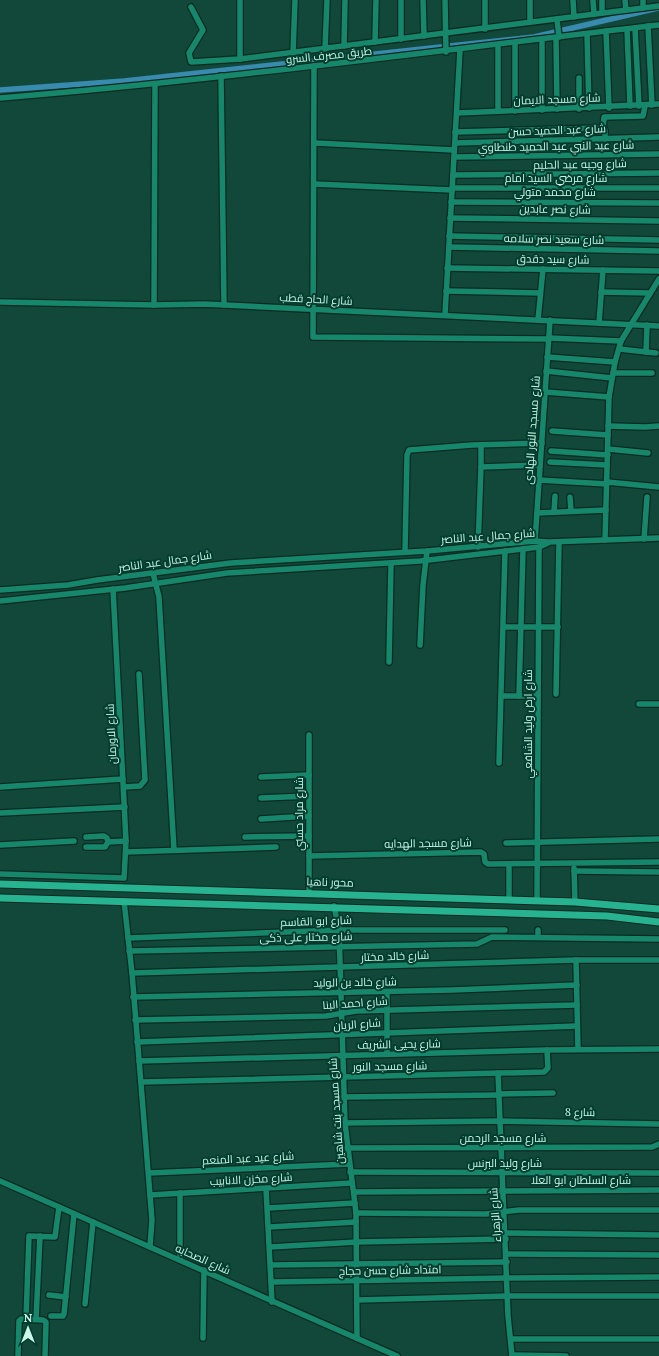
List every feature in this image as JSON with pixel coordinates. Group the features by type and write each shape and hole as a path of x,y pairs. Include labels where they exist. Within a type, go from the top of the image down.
{"main road":[{"name":"محور ناهيا","path":"0,884 509,899 575,902 659,910"},
{"path":"156,889 156,902"},
{"path":"0,898 334,906 607,916 659,922"}],"street":[{"path":"240,0 240,59"},
{"path":"293,53 295,0"},
{"path":"325,49 326,0"},
{"path":"344,46 345,0"},
{"path":"375,42 376,0"},
{"path":"400,39 401,0"},
{"path":"423,0 424,36"},
{"path":"445,0 446,52"},
{"path":"485,0 485,29"},
{"path":"530,0 530,22"},
{"path":"573,0 574,17"},
{"path":"593,0 594,14"},
{"path":"602,0 602,13"},
{"path":"625,0 626,10"},
{"path":"643,0 643,8"},
{"name":"طريق مصرف السرو","path":"190,7 203,30 189,53 191,62 240,59 293,53 659,6"},
{"path":"557,19 557,109"},
{"name":"طريق مصرف السرو","path":"0,98 155,84 446,52 659,25"},
{"path":"648,26 652,105"},
{"path":"605,139 604,117 643,116 635,28"},
{"path":"626,29 630,106"},
{"path":"606,32 609,108"},
{"path":"587,34 589,108"},
{"path":"542,40 542,110"},
{"path":"515,43 515,111"},
{"path":"498,45 498,111"},
{"path":"445,315 460,50"},
{"path":"314,66 315,143 312,309 313,337 318,339 549,338 621,341"},
{"path":"221,76 224,305"},
{"path":"579,78 579,109"},
{"path":"154,305 156,250 155,84"},
{"name":"شارع مسجد الايمان","path":"456,113 609,108 659,104"},
{"path":"455,132 604,129"},
{"name":"شارع عبد الحميد حسن","path":"315,143 455,147 659,137"},
{"name":"شارع عبد النبي عبد الحميد طنطاوي","path":"454,157 659,154"},
{"name":"شارع وجيه عبد الحليم","path":"453,175 659,173"},
{"name":"شارع مرضي السيد امام","path":"314,184 452,189 659,188"},
{"name":"شارع محمد متولي","path":"451,202 659,203"},
{"name":"شارع نصر عابدين","path":"450,218 659,220"},
{"path":"449,236 659,240"},
{"name":"شارع سعيد نصر سلامه","path":"449,247 659,251"},
{"name":"شارع سيد دقدق","path":"448,268 659,271"},
{"path":"538,320 543,269"},
{"path":"599,323 603,270"},
{"path":"605,540 609,397 615,362 621,341 659,279"},
{"path":"446,291 540,293"},
{"path":"601,292 650,293"},
{"name":"شارع الحاج قطب","path":"0,302 154,305 199,304 659,326"},
{"name":"شارع مسجد النور الهادى","path":"535,541 550,320"},
{"path":"646,352 647,325"},
{"path":"619,349 656,353"},
{"path":"547,357 615,362"},
{"path":"546,371 613,376 652,373"},
{"path":"545,392 609,397"},
{"path":"608,426 645,428 659,426"},
{"path":"552,431 608,435"},
{"path":"406,552 407,454 409,450 481,445 542,443"},
{"path":"478,547 481,445"},
{"path":"551,451 648,453"},
{"path":"550,462 607,465"},
{"path":"481,467 540,465"},
{"path":"539,480 659,487"},
{"path":"554,496 554,512"},
{"path":"570,497 570,511"},
{"path":"644,539 647,497"},
{"path":"537,513 606,510"},
{"path":"548,542 659,538"},
{"name":"شارع جمال عبد الناصر","path":"0,590 68,585 231,563 427,551 535,541 548,542"},
{"name":"شارع جمال عبد الناصر","path":"0,601 113,589 227,573 391,564 539,547 548,542"},
{"path":"556,694 559,542"},
{"name":"شارع ارض وليد الشافعي","path":"538,901 539,547"},
{"path":"519,696 523,549"},
{"path":"420,645 423,585 427,551"},
{"path":"499,763 505,551"},
{"path":"389,662 391,564"},
{"path":"153,573 159,597 174,850"},
{"name":"شارع الاورمان","path":"0,874 124,878 126,852 125,806 113,589"},
{"path":"504,627 558,627"},
{"path":"124,787 140,786 145,780 139,674"},
{"path":"502,696 538,696"},
{"path":"639,704 659,704"},
{"name":"شارع مراد حسني","path":"308,735 309,893"},
{"path":"261,777 308,775"},
{"path":"0,787 123,779"},
{"path":"261,798 308,796"},
{"path":"0,813 125,806"},
{"path":"261,819 308,816"},
{"path":"86,837 104,836 107,838 108,842"},
{"path":"245,837 308,836"},
{"path":"506,843 659,839"},
{"path":"0,845 74,841"},
{"path":"86,847 105,846 108,842 126,841"},
{"path":"126,852 276,847"},
{"name":"شارع مسجد الهدايه","path":"309,856 481,852 484,854 487,864 659,862"},
{"path":"574,863 575,902"},
{"path":"509,864 509,899"},
{"path":"574,871 659,872"},
{"path":"124,901 132,973 150,1194 152,1227 150,1246"},
{"name":"شارع مسجد بنت شاهين","path":"334,906 339,930 338,947 345,1123 356,1213 357,1338"},
{"name":"شارع ابو القاسم","path":"128,938 339,930 505,930"},
{"path":"538,930 538,936 659,939"},
{"name":"شارع مختار على ذكى","path":"130,951 477,944 492,937 538,936"},
{"path":"576,960 578,1049"},
{"name":"شارع خالد مختار","path":"132,973 576,960 659,960"},
{"name":"شارع خالد بن الوليد","path":"133,997 387,992 577,986"},
{"path":"387,992 388,1054"},
{"name":"شارع احمد البنا","path":"135,1020 326,1016 351,1012 577,1005"},
{"name":"شارع الريان","path":"137,1042 342,1036 387,1032 577,1026"},
{"name":"شارع يحيى الشريف","path":"139,1062 578,1049 659,1049"},
{"name":"شارع مسجد النور","path":"141,1082 545,1072 548,1068 547,1050"},
{"name":"شارع الزهراء","path":"498,1073 512,1355"},
{"path":"344,1097 553,1094"},
{"name":"شارع 8","path":"345,1123 500,1121 659,1124"},
{"name":"شارع مسجد الرحمن","path":"347,1148 652,1147 659,1144"},
{"name":"شارع عيد عبد المنعم","path":"148,1173 349,1164"},
{"name":"شارع وليد البرنس","path":"350,1172 659,1173"},
{"name":"شارع الصحابه","path":"0,1181 180,1259 272,1302 397,1356"},
{"name":"شارع مخزن الانابيب","path":"150,1194 180,1194 352,1183"},
{"path":"266,1189 272,1302"},
{"name":"شارع السلطان ابو العلا","path":"354,1192 659,1190"},
{"path":"180,1194 180,1259"},
{"path":"268,1208 355,1203"},
{"path":"26,1319 29,1236 55,1237 59,1207"},
{"path":"356,1213 486,1214 526,1210 659,1210"},
{"path":"51,1316 64,1315 74,1214"},
{"path":"85,1304 93,1222"},
{"path":"269,1227 356,1222"},
{"path":"270,1246 506,1236 659,1235"},
{"path":"36,1319 40,1236"},
{"path":"507,1254 659,1255"},
{"path":"271,1265 507,1262"},
{"path":"203,1338 204,1270"},
{"name":"امتداد شارع حسن حجاج","path":"272,1282 659,1277"},
{"path":"49,1295 66,1297"},
{"path":"356,1300 508,1296 659,1296"},
{"path":"18,1356 19,1321 26,1319 36,1319 46,1322 45,1356"},
{"path":"511,1339 659,1339"},
{"path":"512,1355 566,1356"}],"waterway":[{"path":"0,90 124,81 534,37 658,8"}]}
